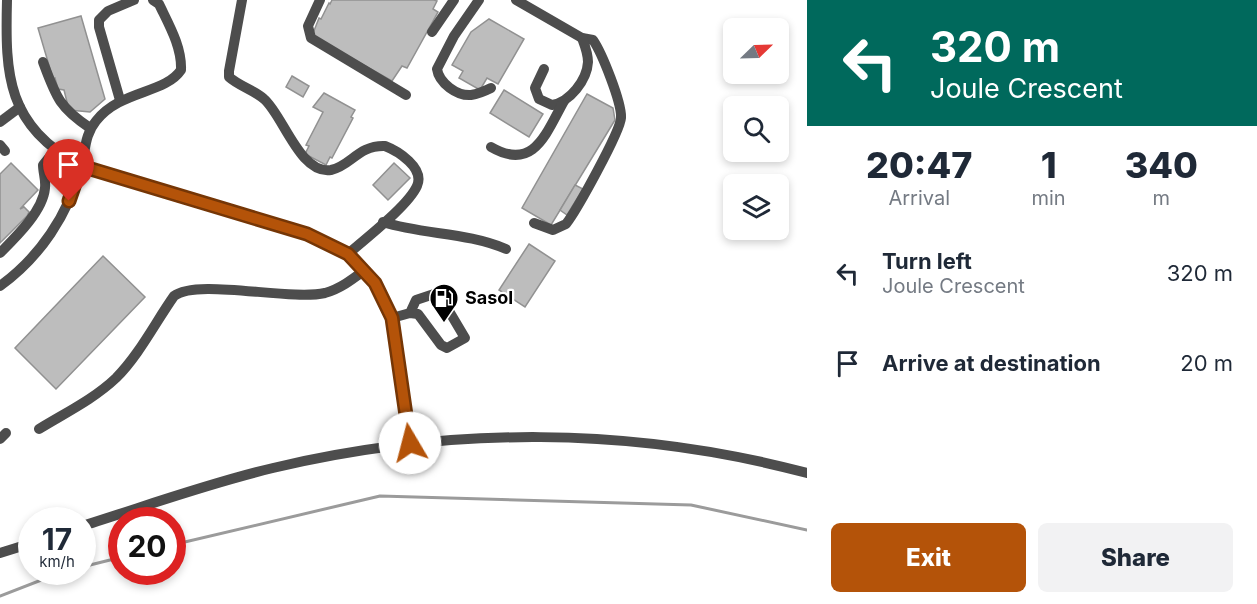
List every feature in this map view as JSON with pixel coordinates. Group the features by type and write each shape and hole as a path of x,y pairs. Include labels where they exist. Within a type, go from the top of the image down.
{"street":[{"path":"7,0 8,71 20,106 37,132 55,150 81,166 307,234 348,254 365,270 375,283 392,318 410,443"},
{"path":"120,100 99,20 108,11 134,0"},
{"path":"0,286 15,275 47,239 69,201 81,166 84,145 90,128 98,118 120,100 169,82 181,70 177,44 159,4 153,0"},
{"path":"242,0 229,71 230,77 264,99 273,108 303,155 320,168 331,170 363,150 377,146 385,147 409,161 417,172 418,185 410,197 348,254"},
{"path":"320,0 308,26 311,38 406,95"},
{"path":"432,32 454,0"},
{"path":"478,0 439,63 438,75 449,87 468,95 491,88"},
{"path":"516,0 582,38 590,38 597,45 618,98 620,125 566,224 553,230 534,223"},
{"path":"491,147 511,156 528,153 544,136 564,101 582,81 587,70 587,51 582,38"},
{"path":"43,62 61,104 90,128"},
{"path":"544,69 536,88 539,99 552,105 564,101"},
{"path":"0,122 20,106"},
{"path":"0,253 27,225 43,196 44,165 55,150"},
{"path":"383,222 424,232 478,238 506,249"},
{"path":"39,429 98,393 116,378 144,342 174,296 180,291 208,289 310,295 335,290 365,270"},
{"path":"392,318 415,313 422,317 444,347 449,347 465,338 449,311 434,294 416,300 410,313"},
{"path":"96,522 272,468 410,443 507,436 606,438 688,447 807,472"},
{"path":"0,553 18,547"}],"building":[{"path":"332,0 434,0 437,1 433,9 438,12 407,68 402,66 392,81 312,36 319,18 321,19"},
{"path":"81,16 105,99 90,112 69,110 64,90 58,89 55,78 53,79 38,28"},
{"path":"489,19 524,39 498,84 487,78 480,90 459,78 463,71 452,65 471,32"},
{"path":"292,76 309,86 303,97 286,87"},
{"path":"504,90 543,114 529,137 490,113"},
{"path":"324,93 355,110 332,158 330,157 326,165 305,154 309,146 306,145 323,112 313,107"},
{"path":"587,94 613,108 615,120 551,225 522,208"},
{"path":"11,163 38,190 20,209 24,207 29,212 27,216 0,243 0,174"},
{"path":"394,163 410,178 388,200 373,185"},
{"path":"575,185 583,189 567,215 560,210"},
{"path":"529,244 555,261 525,307 499,290"},
{"path":"103,256 145,297 56,389 15,348"}],"waterway":[{"path":"186,542 380,496 691,505 807,530"},
{"path":"96,564 108,560"},
{"path":"0,596 28,585"}],"place":[{"name":"Sasol","path":"444,324"}],"route":[{"path":"69,201 81,166 307,234 348,254 375,283 392,318 410,443"}]}
